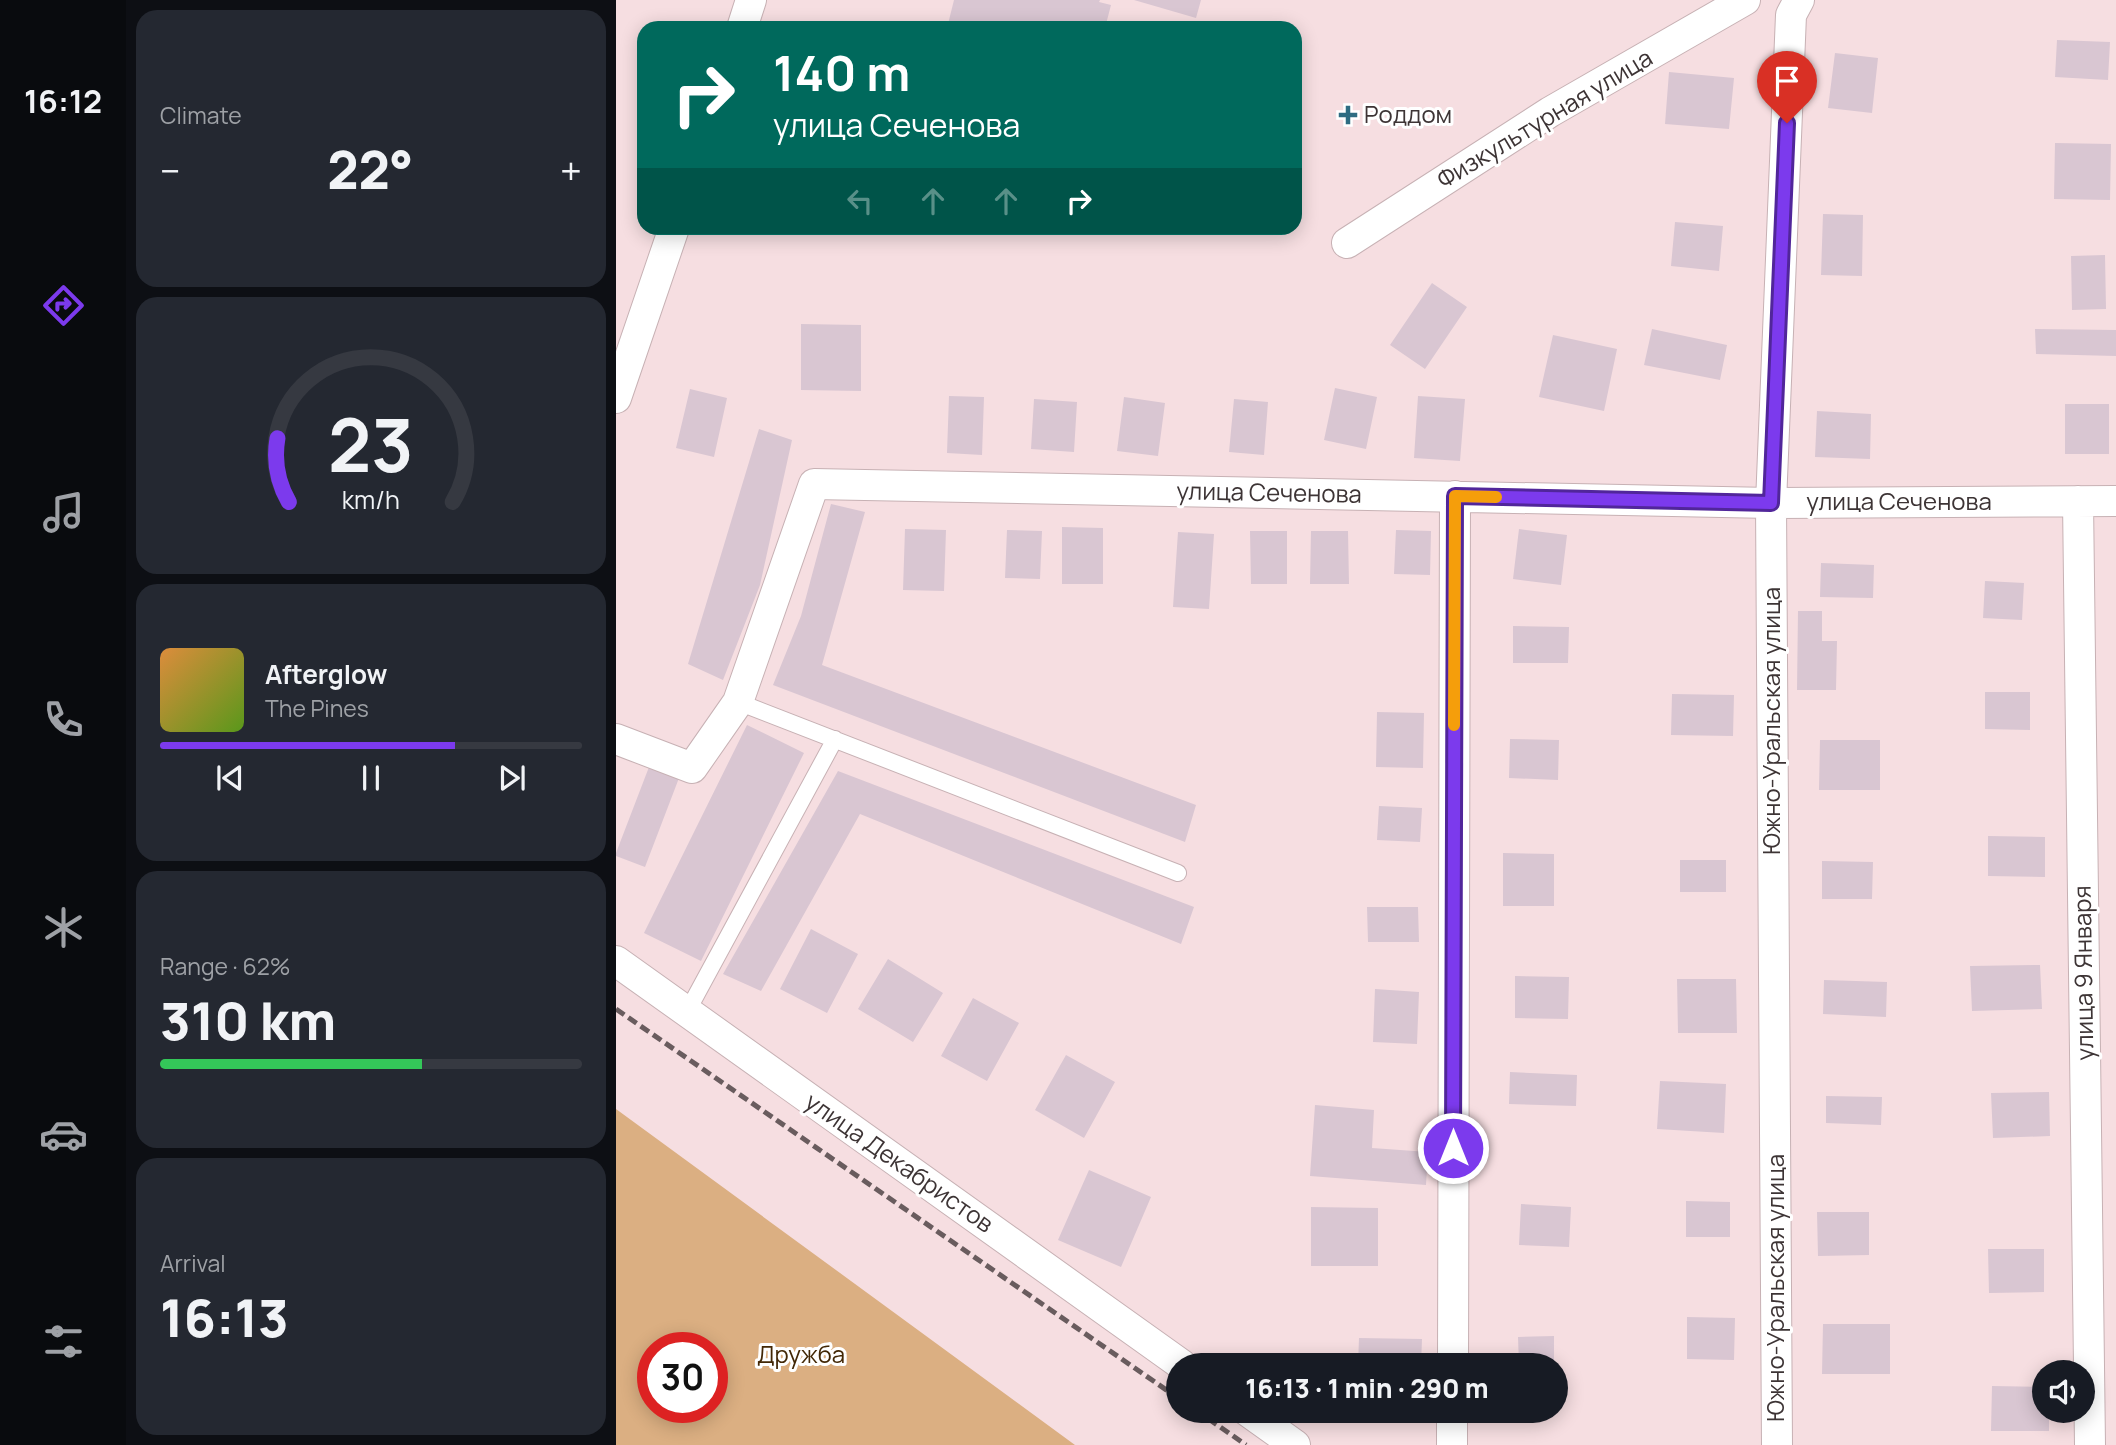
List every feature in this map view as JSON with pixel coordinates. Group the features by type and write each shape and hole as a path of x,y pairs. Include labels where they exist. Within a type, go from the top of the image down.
{"street":[{"path":"744,21 751,0"},
{"name":"Физкультурная улица","path":"1348,243 1550,112 1745,0"},
{"name":"Южно-Уральская улица","path":"1777,1445 1771,503 1791,15 1799,0"},
{"path":"616,398 672,235"},
{"name":"улица Сеченова","path":"616,739 692,768 738,702 814,484 1771,503 2116,501"},
{"path":"1453,1353 1455,496"},
{"name":"улица 9 Января","path":"2078,501 2090,1445"},
{"name":"улица Декабристов","path":"616,961 1166,1354"},
{"path":"1264,1423 1294,1445"},
{"path":"1452,1423 1452,1445"}],"lane":[{"path":"738,702 1178,873"},
{"path":"687,1012 835,739"}],"green space":[{"name":"Дружба","path":"616,1109 1075,1445 616,1445"}],"building":[{"path":"954,0 1100,0 1099,2 1111,5 1107,21 949,21"},
{"path":"1134,0 1201,0 1196,18"},
{"path":"2057,40 2110,42 2108,80 2055,77"},
{"path":"1835,53 1878,58 1872,113 1828,108"},
{"path":"1669,72 1734,78 1729,129 1665,124"},
{"path":"2055,143 2111,144 2110,200 2054,199"},
{"path":"1823,214 1863,215 1862,276 1821,275"},
{"path":"1675,222 1723,226 1719,271 1671,266"},
{"path":"2105,255 2106,309 2072,310 2071,256"},
{"path":"1432,283 1467,307 1425,369 1390,345"},
{"path":"801,324 861,325 861,391 801,390"},
{"path":"1652,329 1727,345 1720,380 1644,365"},
{"path":"2035,329 2116,330 2116,356 2036,354"},
{"path":"1553,335 1617,349 1604,411 1539,397"},
{"path":"1335,388 1377,397 1366,449 1324,440"},
{"path":"690,389 727,398 714,457 676,448"},
{"path":"949,396 984,397 982,455 947,453"},
{"path":"1418,396 1465,399 1460,461 1414,458"},
{"path":"1124,397 1165,403 1158,456 1117,451"},
{"path":"1034,399 1077,402 1074,452 1031,449"},
{"path":"1234,399 1268,402 1264,455 1229,452"},
{"path":"2065,404 2109,404 2109,454 2065,454"},
{"path":"1817,411 1871,414 1870,459 1815,457"},
{"path":"759,429 792,440 760,585 723,680 688,664"},
{"path":"831,504 865,512 822,665 1196,805 1185,842 773,685 801,616"},
{"path":"1062,527 1103,528 1103,584 1062,584"},
{"path":"905,529 946,530 944,591 903,590"},
{"path":"1519,529 1567,535 1561,585 1513,579"},
{"path":"1007,530 1042,531 1040,579 1005,578"},
{"path":"1396,530 1431,531 1430,575 1394,574"},
{"path":"1250,531 1287,531 1287,584 1251,584"},
{"path":"1311,531 1348,531 1349,584 1310,584"},
{"path":"1178,532 1214,534 1209,609 1173,607"},
{"path":"1821,563 1874,565 1873,598 1820,597"},
{"path":"1985,581 2024,583 2022,620 1983,618"},
{"path":"1798,611 1822,611 1822,641 1837,641 1836,690 1797,690"},
{"path":"1513,626 1569,627 1568,663 1513,663"},
{"path":"1985,692 2030,692 2030,730 1985,729"},
{"path":"1672,694 1734,695 1733,736 1671,735"},
{"path":"1377,712 1424,713 1423,768 1376,767"},
{"path":"747,725 804,753 701,961 644,933"},
{"path":"1510,739 1559,740 1558,780 1509,778"},
{"path":"1820,740 1880,740 1880,790 1819,790"},
{"path":"649,767 679,778 645,867 616,856 616,853"},
{"path":"838,771 1194,907 1181,944 860,814 761,991 723,974"},
{"path":"1379,806 1422,808 1420,842 1377,840"},
{"path":"1988,836 2045,837 2045,877 1988,876"},
{"path":"1503,853 1554,854 1554,906 1503,906"},
{"path":"1680,860 1726,860 1726,892 1680,892"},
{"path":"1822,861 1873,862 1872,899 1822,899"},
{"path":"1367,907 1418,907 1419,942 1368,942"},
{"path":"811,929 858,954 827,1013 780,989"},
{"path":"888,959 943,993 913,1042 858,1009"},
{"path":"2040,965 2042,1009 1972,1011 1970,966"},
{"path":"1515,976 1569,977 1568,1019 1515,1018"},
{"path":"1677,979 1736,979 1737,1033 1678,1033"},
{"path":"1824,980 1887,982 1886,1017 1823,1014"},
{"path":"1375,989 1419,992 1417,1044 1373,1042"},
{"path":"973,998 1019,1023 987,1081 941,1056"},
{"path":"1066,1055 1115,1082 1084,1138 1035,1110"},
{"path":"1510,1072 1577,1075 1576,1106 1509,1104"},
{"path":"1660,1081 1726,1084 1724,1133 1657,1129"},
{"path":"2049,1092 2050,1136 1993,1138 1991,1093"},
{"path":"1826,1096 1882,1097 1881,1125 1826,1123"},
{"path":"1315,1105 1374,1110 1372,1148 1428,1152 1426,1185 1310,1176"},
{"path":"1089,1170 1151,1197 1121,1267 1058,1240"},
{"path":"1686,1201 1730,1202 1730,1237 1686,1237"},
{"path":"1521,1204 1571,1207 1569,1247 1519,1245"},
{"path":"1311,1207 1378,1208 1378,1266 1311,1266"},
{"path":"1817,1212 1869,1212 1869,1255 1818,1256"},
{"path":"1988,1249 2044,1249 2044,1292 1989,1293"},
{"path":"1687,1317 1735,1318 1734,1360 1687,1359"},
{"path":"1823,1324 1890,1324 1890,1374 1822,1374"},
{"path":"1554,1336 1554,1353 1519,1353 1518,1337"},
{"path":"1359,1338 1422,1339 1421,1353 1358,1353"},
{"path":"1992,1386 2032,1387 2032,1423 2049,1423 2049,1431 1991,1431"}],"railway":[{"path":"616,1009 1166,1390"},
{"path":"1215,1423 1246,1445"}],"slow traffic":[{"path":"1454,725 1455,496 1496,497"}],"place":[{"name":"Роддом","path":"1348,115"}],"route":[{"path":"1453,1148 1455,496 1771,503 1787,123"}]}
